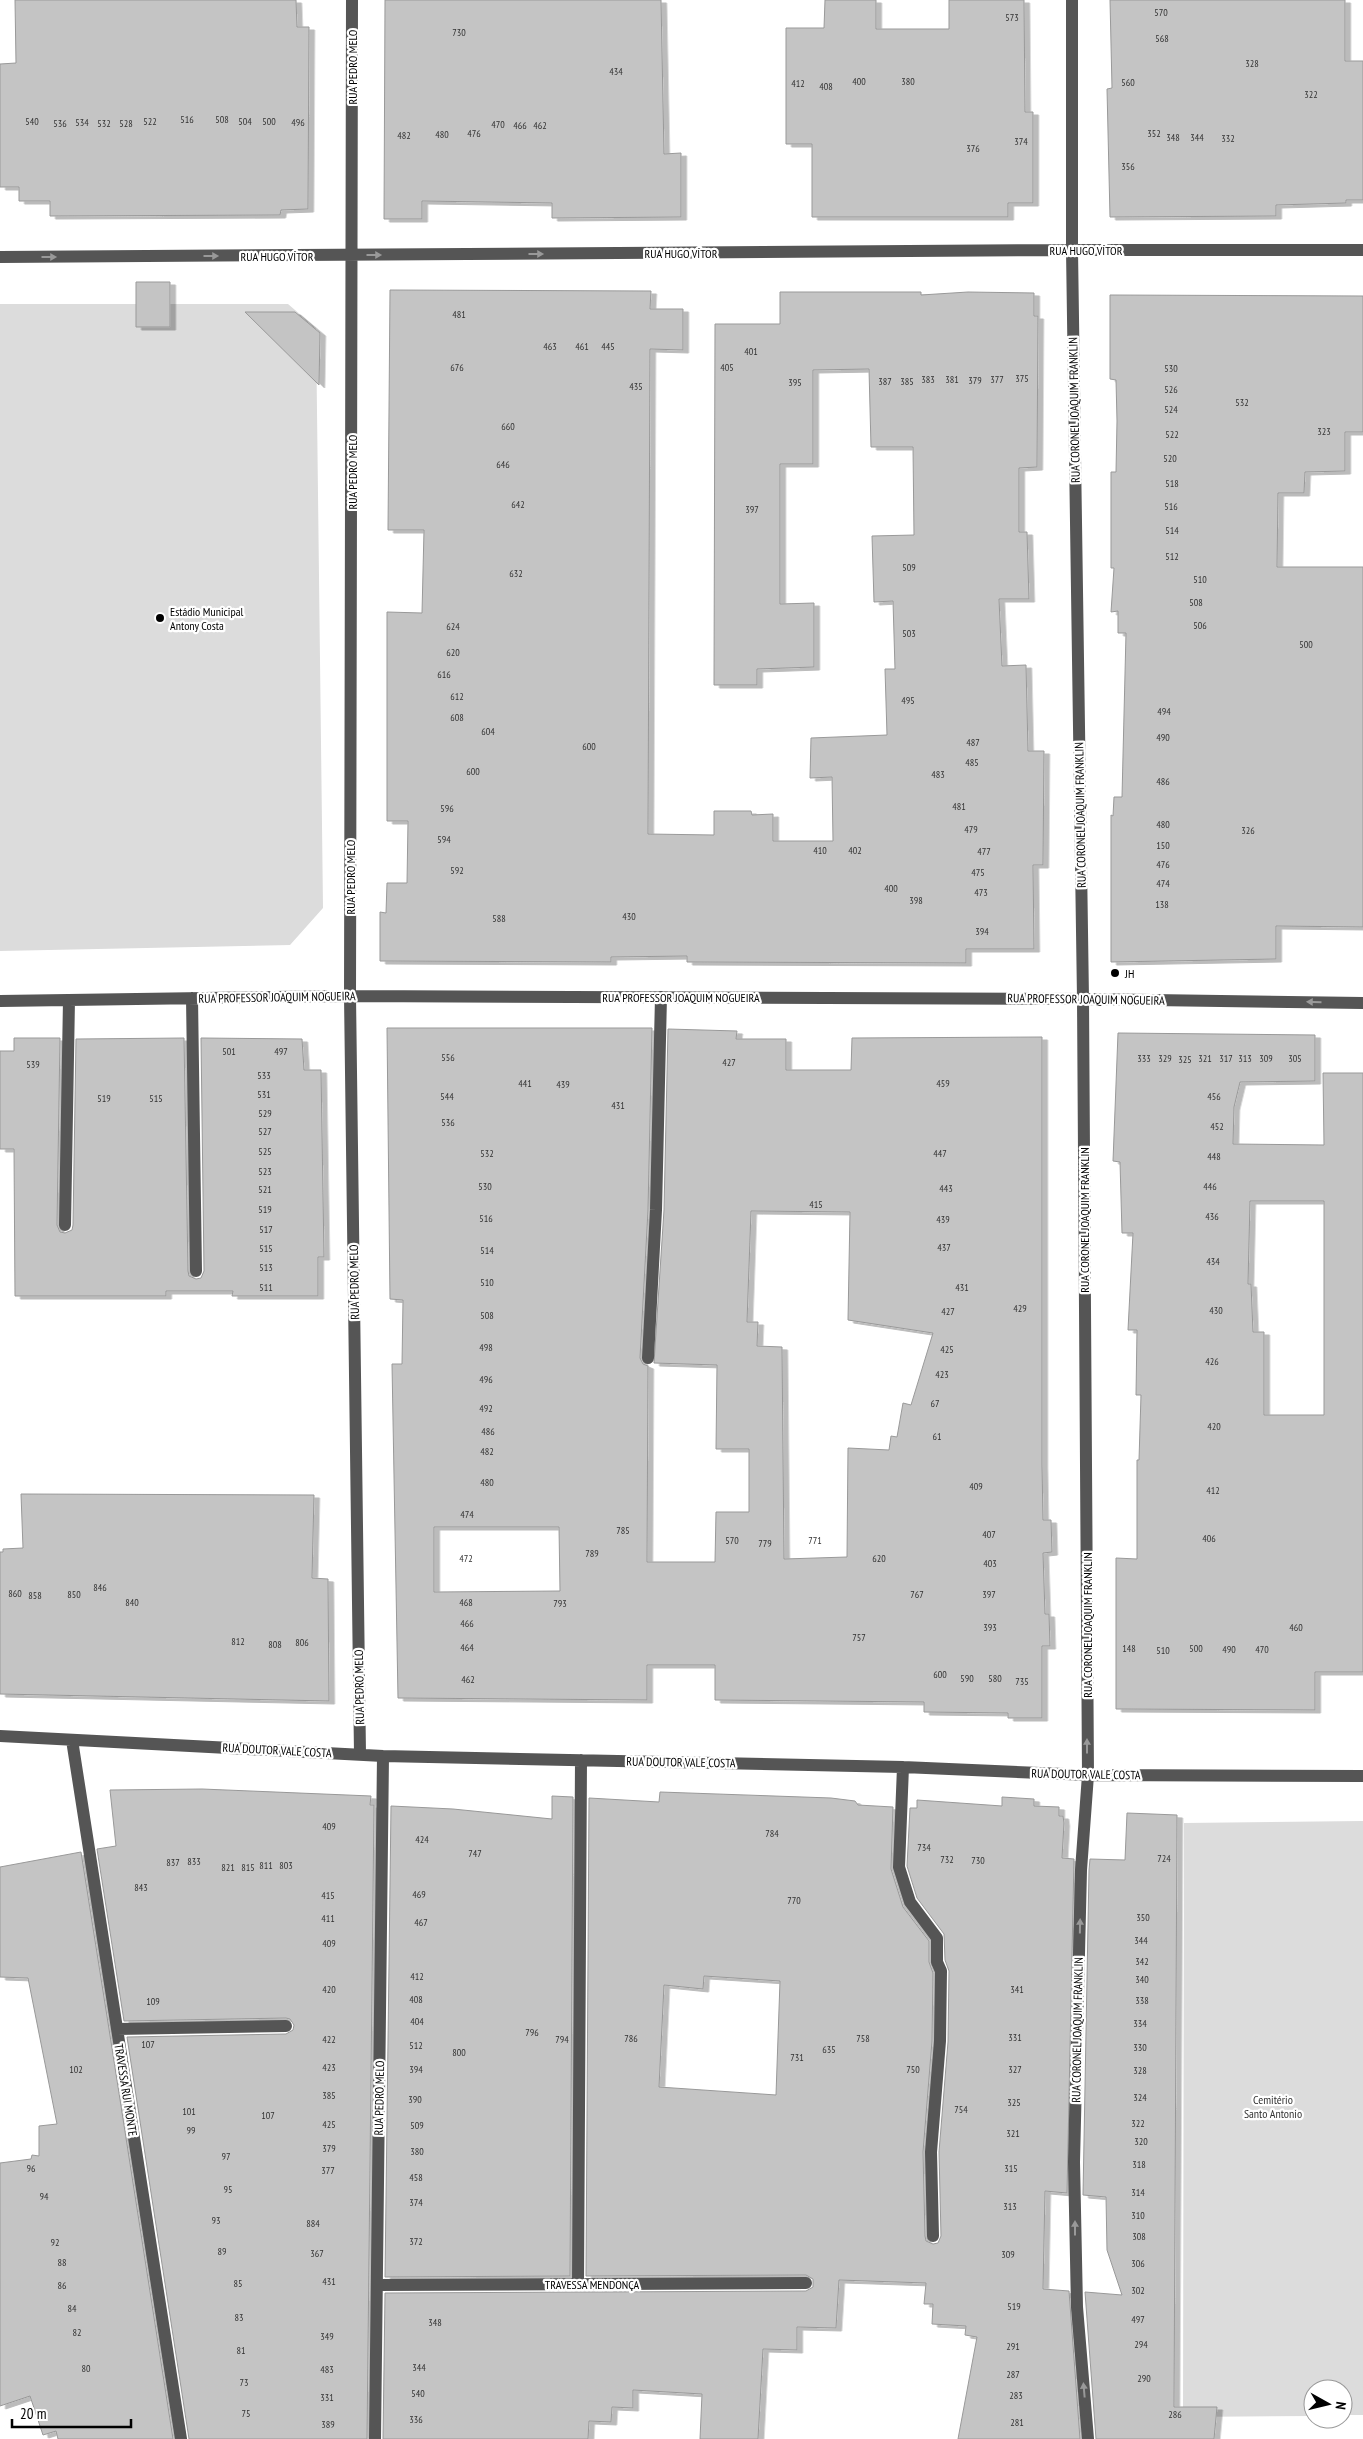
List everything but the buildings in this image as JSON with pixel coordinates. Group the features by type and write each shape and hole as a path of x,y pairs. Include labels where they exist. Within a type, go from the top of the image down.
{"street":[{"name":"RUA PEDRO MELO","path":"352,0 353,255 350,996 360,1754"},
{"name":"RUA CORONEL JOAQUIM FRANKLIN","path":"1072,0 1072,250 1083,999 1088,1775 1081,1870 1074,2162 1077,2307 1088,2439"},
{"name":"RUA HUGO VÍTOR","path":"0,258 1072,250 1363,250"},
{"name":"RUA PROFESSOR JOAQUIM NOGUEIRA","path":"0,1001 350,996 1083,999 1363,1003"},
{"path":"648,1358 656,1210 661,997"},
{"path":"192,998 196,1271"},
{"path":"65,1225 69,1000"},
{"name":"RUA DOUTOR VALE COSTA","path":"0,1736 383,1756 903,1767 1088,1775 1363,1776"},
{"name":"TRAVESSA RUI MONTE","path":"72,1740 181,2439"},
{"name":"RUA PEDRO MELO","path":"375,2439 383,1756"},
{"path":"578,2284 581,1760"},
{"path":"903,1767 899,1867 910,1902 937,1938 937,1962 941,1971 940,2032 931,2152 933,2236"},
{"path":"117,2029 286,2026"},
{"name":"TRAVESSA MENDONÇA","path":"377,2285 806,2283"}],"green space":[{"name":"Estádio Municipal Antony Costa","path":"0,304 288,304 316,328 323,908 290,945 0,951"},
{"name":"Cemitério Santo Antonio","path":"1363,1821 1363,2415 1353,2415 1353,2379 1303,2379 1303,2416 1183,2417 1184,1823"}],"place":[{"name":"Estádio Municipal Antony Costa","path":"160,618"},
{"name":"JH","path":"1115,973"}]}
